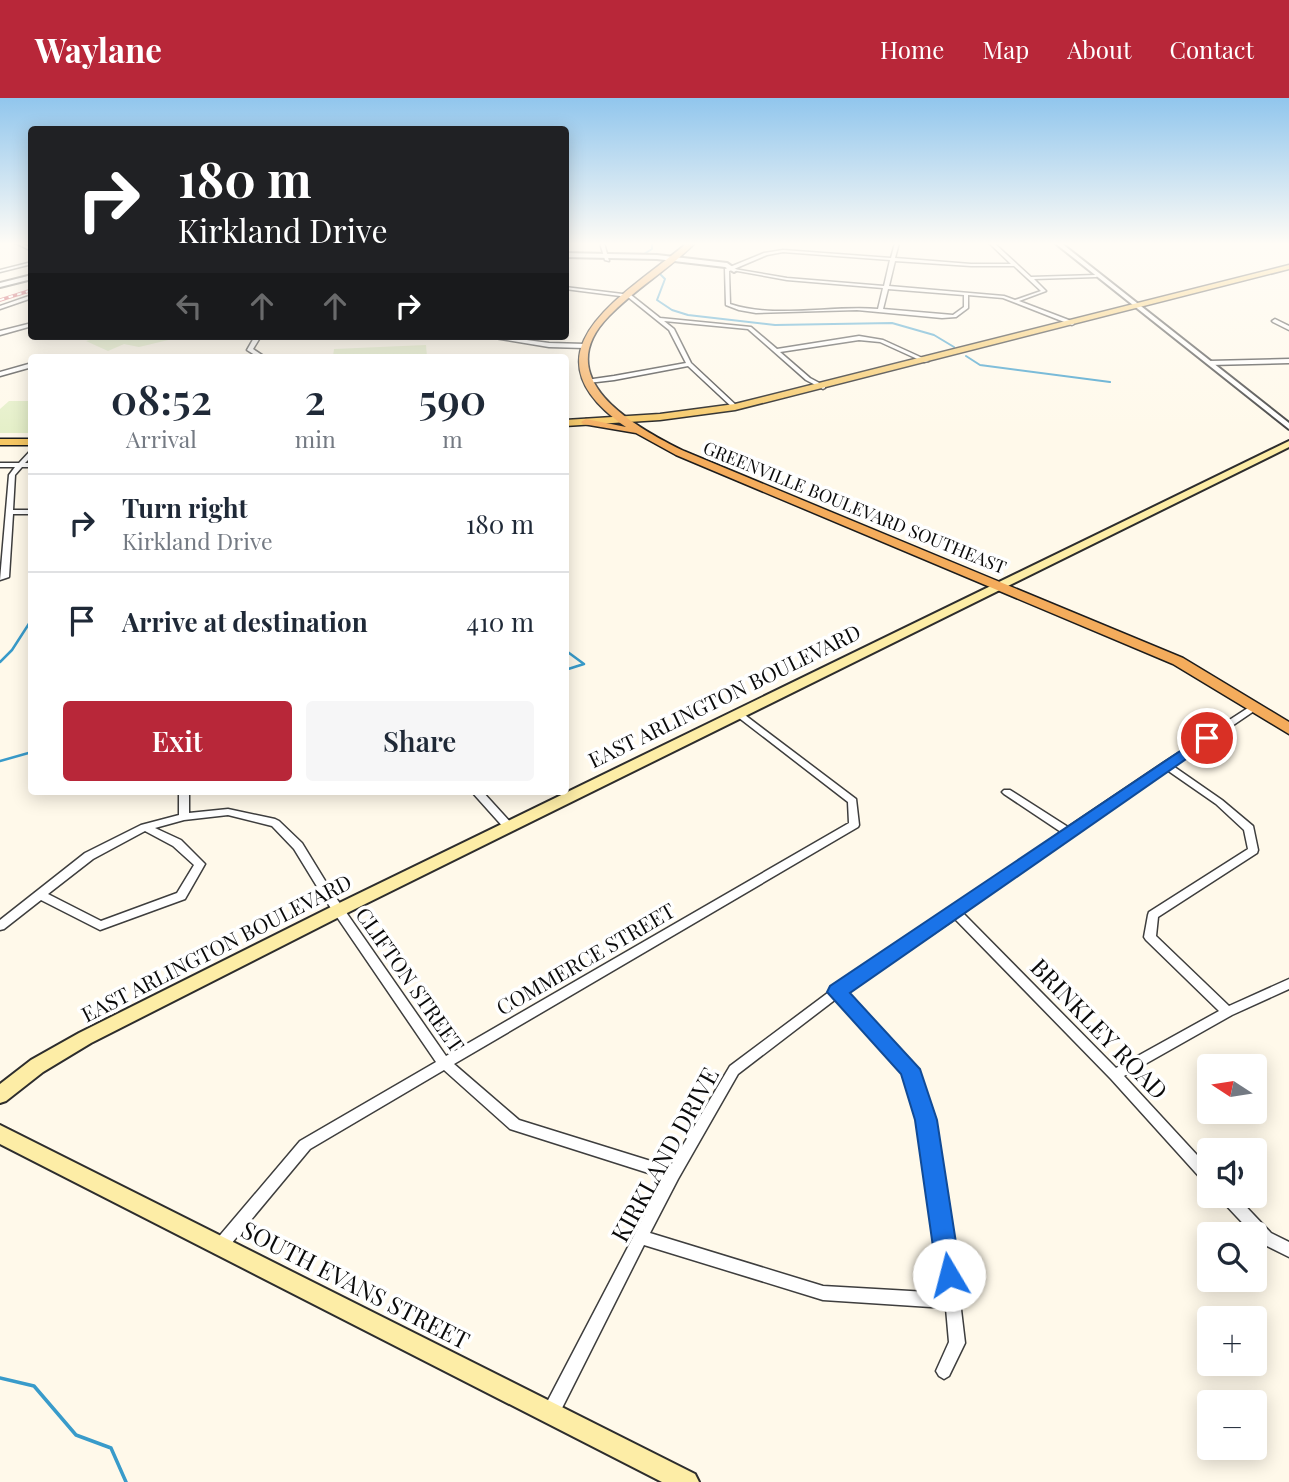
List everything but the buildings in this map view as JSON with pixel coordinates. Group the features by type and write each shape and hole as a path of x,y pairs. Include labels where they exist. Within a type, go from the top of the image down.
{"highway":[{"path":"588,381 583,363 584,346 600,321 616,308"},
{"name":"GREENVILLE BOULEVARD SOUTHEAST","path":"588,381 599,399 621,419 640,432 691,458 1178,661 1289,729"},
{"path":"586,422 640,432"}],"main road":[{"path":"569,423 682,415 735,407 1130,308"},
{"path":"0,442 28,442"},
{"name":"EAST ARLINGTON BOULEVARD","path":"0,1095 37,1066 85,1038 339,909 1289,444"},
{"name":"SOUTH EVANS STREET","path":"0,1134 687,1482"}],"street":[{"path":"645,308 671,329 689,364 735,407"},
{"path":"740,308 801,312 840,309 954,316 966,308"},
{"path":"1034,308 1072,323"},
{"path":"1138,308 1289,427"},
{"path":"661,319 749,328 808,379 823,387"},
{"path":"1275,321 1289,328"},
{"path":"0,333 28,325"},
{"path":"777,351 859,338 881,341 926,361"},
{"path":"256,340 250,350 257,354"},
{"path":"513,340 584,346"},
{"path":"1210,363 1289,360"},
{"path":"588,381 617,380 650,369 689,364"},
{"path":"0,374 28,367"},
{"path":"3,578 12,475 28,455"},
{"path":"0,465 28,465"},
{"path":"9,512 28,512"},
{"name":"KIRKLAND DRIVE","path":"551,1412 673,1174 734,1070 837,992 1254,707"},
{"name":"COMMERCE STREET","path":"221,1245 305,1145 443,1062 854,825 853,801 738,714"},
{"path":"1166,765 1219,802 1249,829 1254,850 1153,915 1150,937 1228,1012"},
{"path":"1007,792 1068,832"},
{"path":"184,795 184,817"},
{"path":"480,795 509,827"},
{"name":"CLIFTON STREET","path":"0,926 89,856 145,827 184,817 228,811 275,823 298,846 443,1062 515,1125 673,1174"},
{"path":"39,894 100,926 181,896 200,864 177,843 145,827"},
{"name":"BRINKLEY ROAD","path":"956,913 1115,1075 1197,1164"},
{"path":"1115,1075 1228,1012 1289,984"},
{"path":"837,992 910,1069 926,1120 957,1343 944,1371"},
{"path":"1238,1208 1266,1238 1289,1250"},
{"path":"641,1237 823,1293 953,1301"}],"green space":[{"path":"168,340 139,347 124,344 108,351 86,341"},
{"path":"426,345 427,354 333,354 334,349"},
{"path":"9,401 28,401 28,433 0,433 0,409"}],"waterway":[{"path":"668,308 688,315 775,325 892,323 934,335 954,347"},
{"path":"966,356 980,365 1110,382"},
{"path":"0,662 12,650 28,625"},
{"path":"569,653 584,664 569,669"},
{"path":"0,761 28,753"},
{"path":"0,1378 34,1386 76,1435 111,1448 126,1482"}],"route":[{"path":"949,1275 926,1120 910,1069 837,992 956,913 1068,832 1207,738"}]}
